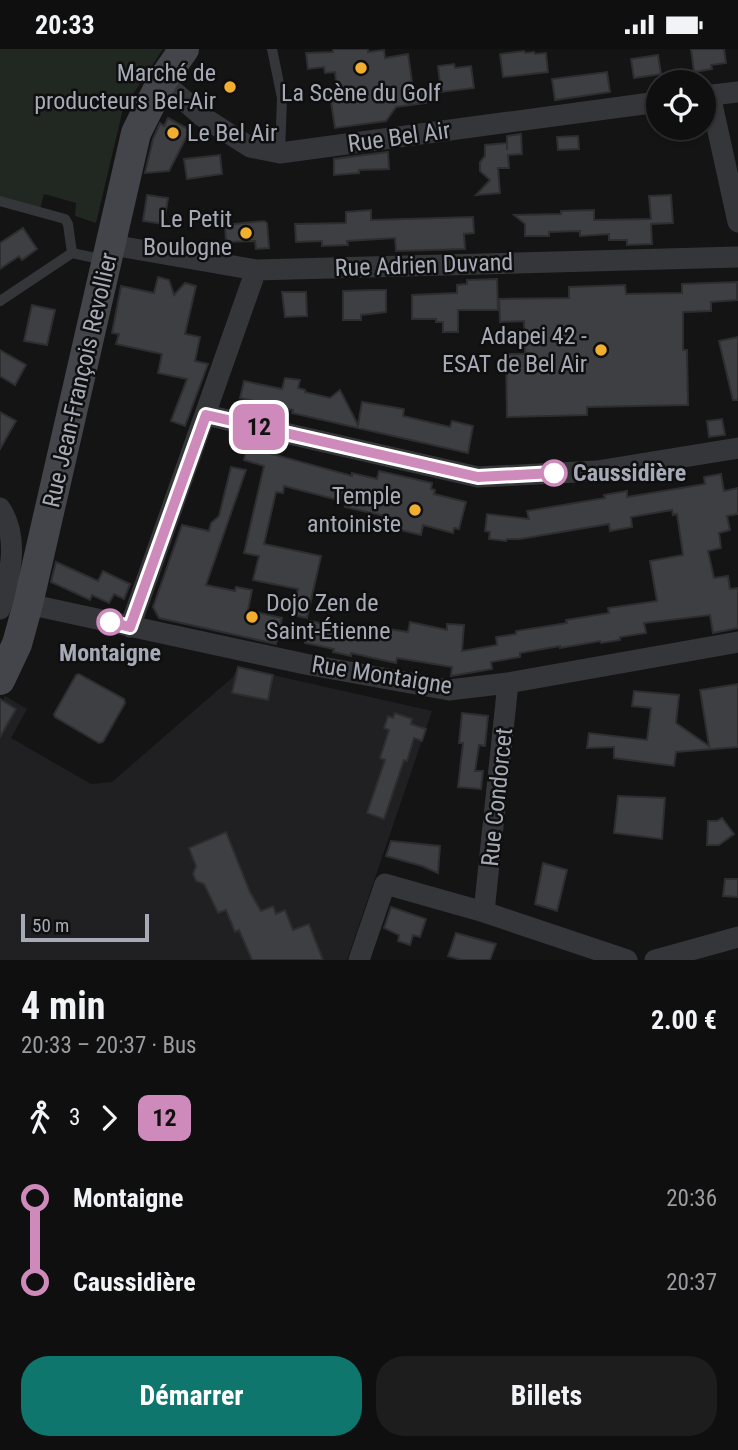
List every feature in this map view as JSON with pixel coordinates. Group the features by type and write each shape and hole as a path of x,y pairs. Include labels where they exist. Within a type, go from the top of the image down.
{"street":[{"name":"Rue Jean-François Revollier","path":"0,680 17,644 14,606 110,253 136,132 162,81 184,49"},
{"name":"Rue Bel Air","path":"162,81 203,117 250,147 280,153 646,104"},
{"path":"716,95 738,92"},
{"path":"716,133 738,222"},
{"name":"Rue Adrien Duvand","path":"110,253 256,269 738,257"},
{"path":"130,627 256,269"},
{"path":"206,415 478,477 597,471 738,448"},
{"path":"0,508 11,535 14,606"},
{"name":"Rue Montaigne","path":"14,606 449,690 508,683 738,642"},
{"name":"Rue Condorcet","path":"484,912 508,683"},
{"path":"359,960 385,884 484,912 626,960"},
{"path":"655,960 738,937"}],"lane":[{"path":"272,49 282,98 280,153"},
{"path":"0,201 65,219 72,253"},
{"path":"0,301 72,253 110,253"}],"shaded area":[{"path":"0,49 163,49 123,109 96,223 75,216 76,203 44,194 40,209 0,197"},
{"path":"238,667 432,711 347,960 0,960 0,706 5,696 27,709 11,738 91,784 112,782 233,677"}],"building":[{"path":"333,49 368,49 368,52 384,50 385,58 408,54 413,89 423,88 426,103 396,107 386,121 335,128 331,102 338,101 335,72 325,73 324,67 308,69 306,53 333,52"},
{"path":"691,49 724,49 726,63 711,65 712,69 694,70"},
{"path":"524,51 546,53 548,72 503,77 500,54"},
{"path":"658,55 660,70 646,70 646,76 634,78 631,59"},
{"path":"454,64 455,68 471,66 474,88 441,92 438,66"},
{"path":"607,72 610,92 555,100 552,79"},
{"path":"168,118 190,130 169,171 145,173 153,139 160,123 164,126"},
{"path":"521,134 522,154 508,155 509,168 498,168 500,193 476,195 490,180 480,171 485,145 507,143 507,136"},
{"path":"578,136 579,149 558,150 557,137"},
{"path":"388,152 389,169 359,170 359,173 334,175 334,159"},
{"path":"220,155 222,174 187,179 184,159"},
{"path":"147,195 168,198 164,224 143,221"},
{"path":"671,195 673,223 651,224 652,244 627,245 627,240 609,240 609,234 580,236 580,231 549,232 549,236 525,236 525,224 514,215 594,210 594,220 651,219 649,196"},
{"path":"371,210 371,220 473,217 474,233 464,234 465,249 396,251 395,238 347,241 348,245 322,246 322,241 296,242 295,224 346,223 346,212"},
{"path":"264,221 267,223 269,248 256,249 255,241 226,242 225,225"},
{"path":"23,228 37,249 22,260 19,256 0,269 0,243"},
{"path":"158,277 169,280 174,295 185,283 196,286 185,334 200,337 195,361 208,364 185,426 171,421 187,379 158,373 162,354 116,344 119,334 112,333 121,286 154,293"},
{"path":"497,279 498,310 458,310 458,332 443,332 443,322 436,322 436,319 412,319 412,295 457,293 457,285 467,284 467,280"},
{"name":"Adapei 42 - ESAT de Bel Air","path":"737,282 737,300 711,302 711,311 683,312 688,405 587,407 587,415 507,417 506,354 525,354 524,321 500,322 499,299 569,298 569,287 625,285 626,294 682,293 682,284"},
{"path":"386,290 386,312 361,315 361,320 343,320 343,291"},
{"path":"282,292 306,292 307,316 285,317"},
{"path":"32,305 55,310 47,345 24,341"},
{"path":"738,337 738,400 733,400 719,341"},
{"path":"0,350 26,365 15,385 0,376"},
{"path":"285,378 300,380 298,388 305,392 330,398 340,390 358,425 362,402 404,409 403,416 450,427 452,421 473,426 468,453 292,413 293,410 240,398 244,381 282,389"},
{"path":"0,412 16,421 0,449"},
{"path":"722,419 725,435 709,437 707,421"},
{"path":"247,447 352,476 352,473 377,479 379,471 432,483 434,494 466,502 459,529 454,528 453,533 423,525 421,535 396,529 398,519 345,507 346,502 284,486 283,493 276,492 264,544 321,556 307,618 292,615 298,589 253,580 259,556 244,553 264,466 244,460"},
{"path":"231,467 246,470 206,585 235,591 236,587 252,590 248,610 282,618 276,644 159,618 153,607 182,525 209,531 211,523 219,516"},
{"path":"721,474 724,491 738,488 738,514 727,516 730,530 719,533 721,548 708,551 714,578 728,576 730,589 738,588 738,628 713,633 710,615 644,623 646,633 620,637 620,640 520,653 520,657 491,662 492,669 451,676 452,667 397,658 396,663 351,653 351,656 333,652 334,649 305,643 310,621 362,631 364,625 408,632 410,622 447,630 447,624 464,625 462,651 497,645 496,637 516,634 516,631 609,613 608,608 657,601 650,561 683,555 677,514 673,515 672,510 631,517 632,527 610,531 609,524 506,541 489,539 490,532 485,531 487,514 529,519 527,511 605,498 604,495 627,491 627,497 705,484 704,477"},
{"path":"56,562 98,581 103,571 130,584 124,599 114,594 109,603 92,595 90,600 51,582"},
{"path":"238,667 273,675 268,700 232,693"},
{"path":"79,674 124,699 125,703 103,742 99,743 55,717 54,714"},
{"path":"738,684 738,747 676,752 674,766 614,758 614,747 587,748 589,733 647,740 651,708 632,706 634,691 679,695 676,723 709,746 700,690"},
{"path":"0,699 16,709 0,737"},
{"path":"395,713 412,719 411,724 426,729 422,741 414,738 384,819 367,813 385,760 380,758 389,730 384,728 388,716 393,718"},
{"path":"462,713 488,716 485,746 479,745 475,771 483,771 481,789 458,787 463,743 459,743"},
{"path":"618,796 665,798 662,839 614,833"},
{"path":"722,818 734,834 719,845 707,845 708,821"},
{"path":"226,832 250,892 261,911 273,906 276,914 285,910 293,930 309,924 323,960 252,960 239,930 235,932 226,910 218,913 204,884 196,881 193,874 196,866 189,848"},
{"path":"391,841 440,846 438,873 386,856"},
{"path":"543,863 567,870 557,911 535,904"},
{"path":"725,879 738,879 738,897 723,896"},
{"path":"391,907 426,919 420,937 413,935 410,945 398,941 399,935 384,928"},
{"path":"456,933 496,944 490,960 461,960 448,956"}],"bus line":[{"name":"12","path":"110,622 130,627 206,415 478,477 554,473"}],"place":[{"name":"La Scène du Golf","path":"361,68"},
{"name":"Marché de producteurs Bel-Air","path":"230,87"},
{"name":"Le Bel Air","path":"173,133"},
{"name":"Le Petit Boulogne","path":"246,233"},
{"name":"Adapei 42 - ESAT de Bel Air","path":"601,350"},
{"name":"Caussidière","path":"554,473"},
{"name":"Temple antoiniste","path":"415,510"},
{"name":"Dojo Zen de Saint-Étienne","path":"252,617"},
{"name":"Montaigne","path":"110,622"}]}
